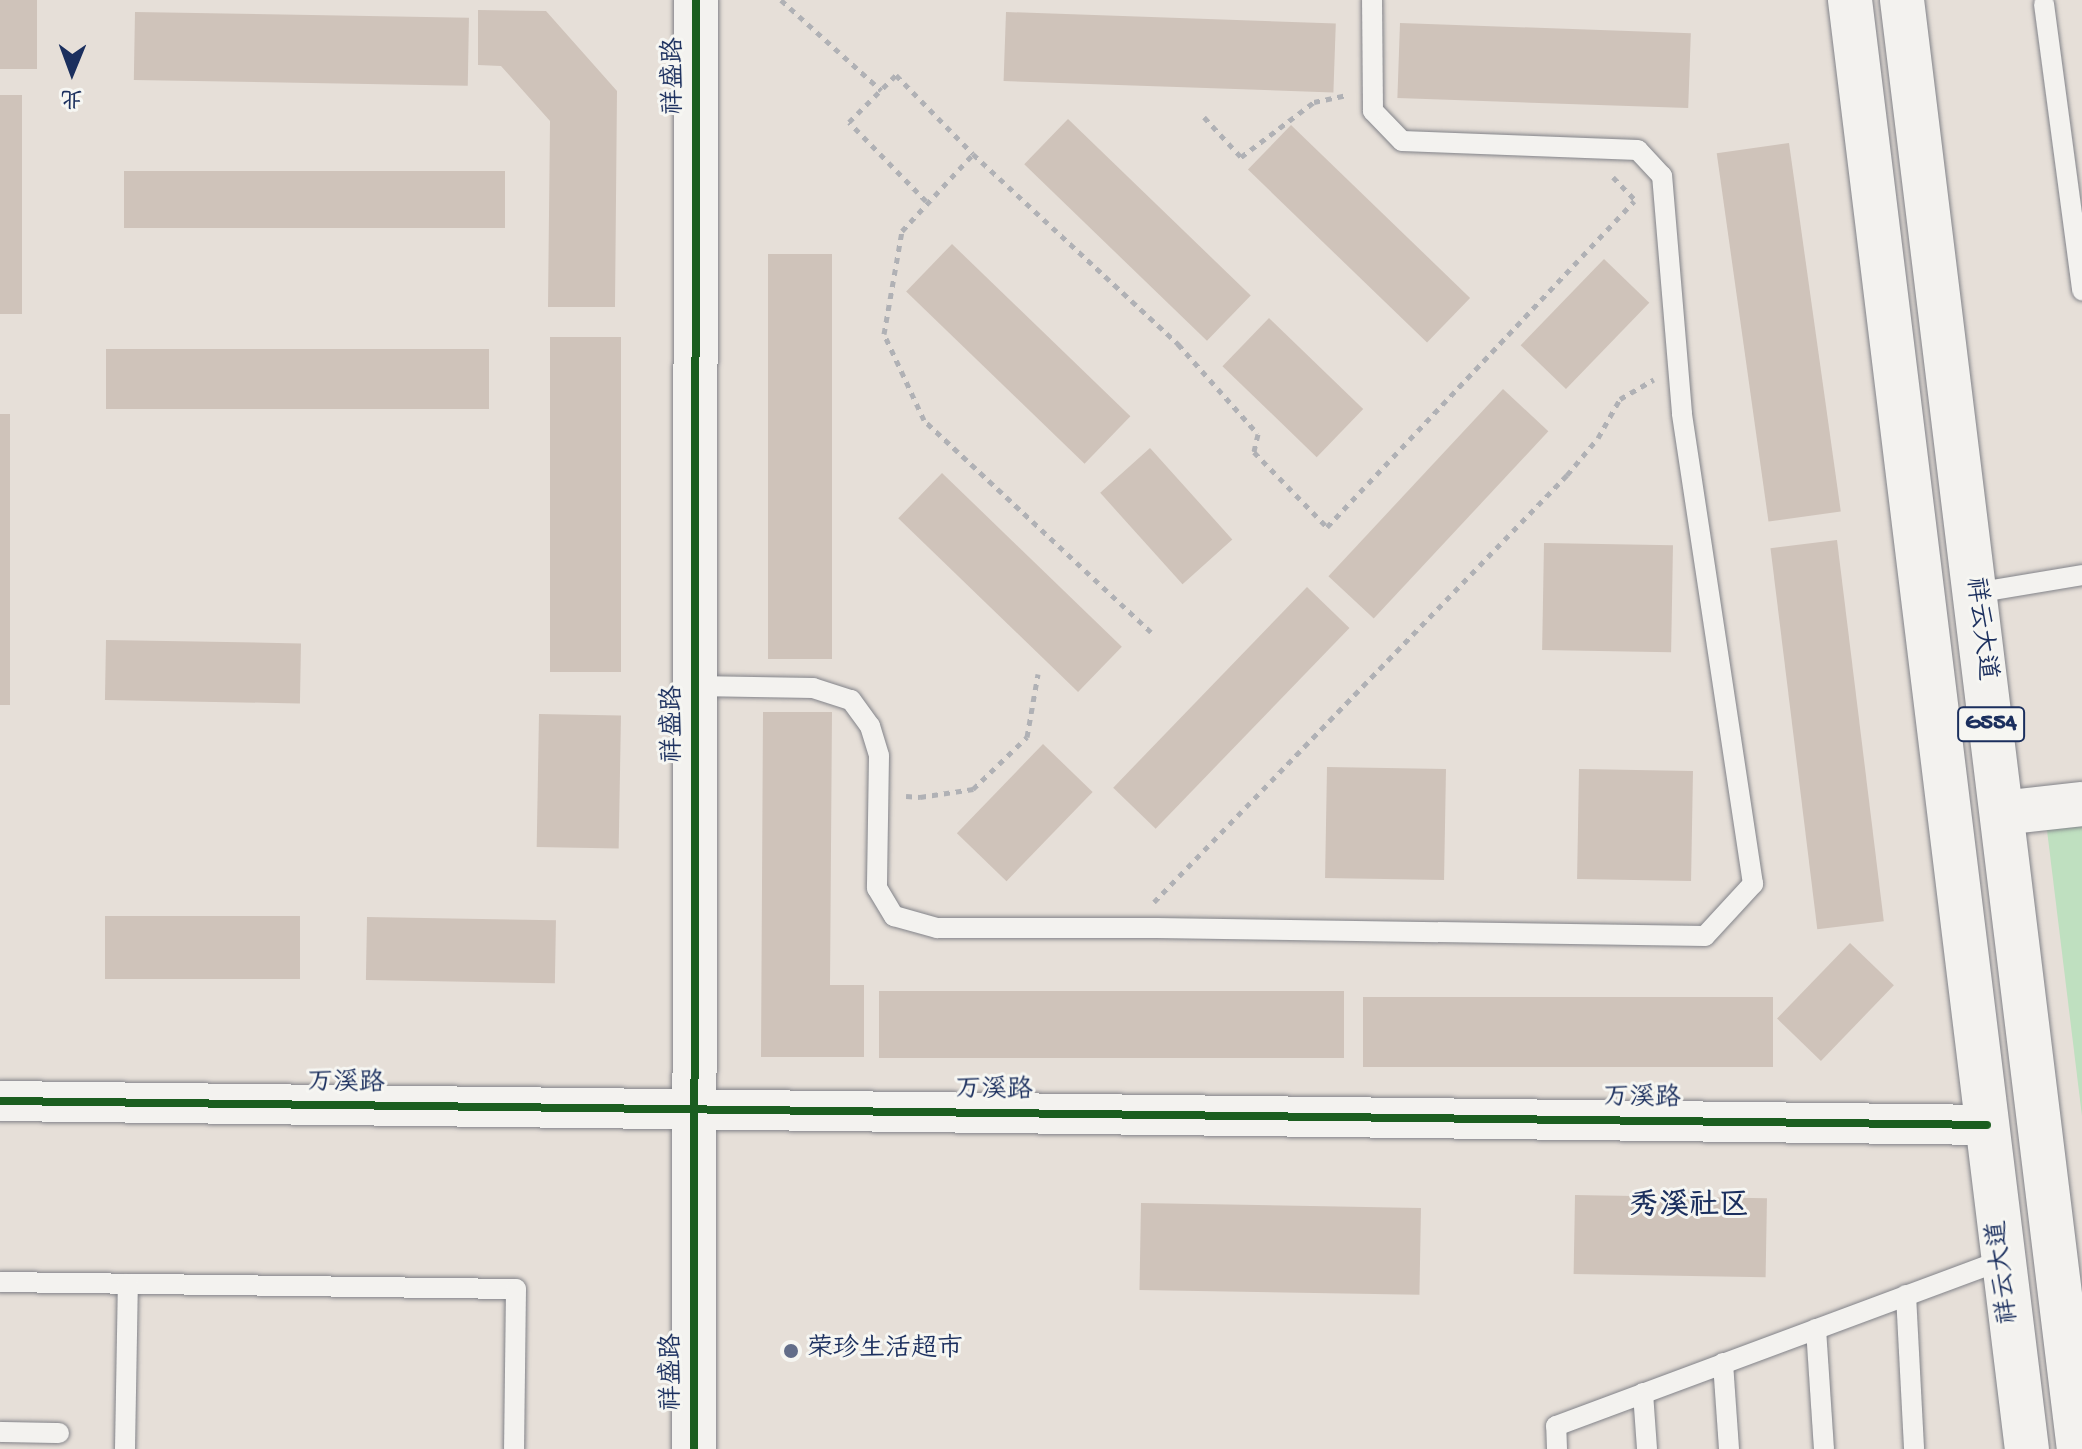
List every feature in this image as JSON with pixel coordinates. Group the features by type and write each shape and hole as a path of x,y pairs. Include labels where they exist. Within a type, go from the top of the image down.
{"main road":[{"name":"祥盛路","path":"694,1449 696,0"},
{"name":"祥云大道","path":"1850,0 2027,1449"},
{"name":"祥云大道","path":"1902,0 2079,1449"},
{"path":"2002,813 2082,804"},
{"path":"1987,1125 2039,1122"}],"street":[{"name":"万溪路","path":"0,1101 1987,1125"}],"lane":[{"path":"695,686 813,688 851,700 870,726 879,756 876,793 877,888 894,916 937,928 1705,936 1753,884 1682,413 1662,176 1638,150 1402,141 1373,111 1372,0"},
{"path":"2044,4 2082,290"},
{"path":"1975,593 2082,575"},
{"path":"1557,1449 1556,1426 2004,1259"},
{"path":"0,1282 516,1289 514,1449"},
{"path":"125,1449 128,1284"},
{"path":"1906,1295 1914,1449"},
{"path":"1816,1329 1824,1449"},
{"path":"1723,1363 1729,1449"},
{"path":"1643,1393 1647,1449"},
{"path":"0,1432 59,1433"}],"path":[{"path":"781,0 881,90"},
{"path":"926,201 849,122 896,75 973,154 1178,344 1258,434 1254,452 1327,527 1634,201"},
{"path":"1204,117 1241,157 1314,102 1372,89"},
{"path":"1596,148 1617,184 1634,201 1666,222"},
{"path":"973,154 926,201 902,231 884,334 924,420 1151,632"},
{"path":"1128,928 1263,793 1567,475 1598,438 1620,399 1678,365"},
{"path":"876,793 920,797 973,789 1027,737 1038,674"}],"green space":[{"path":"2082,817 2082,1116 2046,822"}],"building":[{"path":"0,0 37,0 37,69 0,69"},
{"path":"478,10 546,11 617,91 615,307 548,307 550,121 501,66 478,65"},
{"path":"135,12 469,18 468,86 134,80"},
{"path":"1006,12 1336,24 1333,92 1004,81"},
{"path":"1400,23 1691,33 1688,108 1397,98"},
{"path":"0,95 22,95 22,314 0,314"},
{"path":"1068,119 1251,295 1207,341 1024,164"},
{"path":"1291,125 1470,298 1427,343 1248,170"},
{"path":"1789,143 1841,511 1768,522 1717,153"},
{"path":"124,171 505,171 505,228 124,228"},
{"path":"952,244 1130,416 1085,464 906,291"},
{"path":"768,254 832,254 832,659 768,659"},
{"path":"1604,259 1649,303 1566,389 1521,345"},
{"path":"1269,318 1363,409 1317,457 1222,366"},
{"path":"550,337 621,337 621,672 550,672"},
{"path":"106,349 489,349 489,409 106,409"},
{"path":"1503,389 1548,431 1374,619 1328,576"},
{"path":"0,414 10,414 10,705 0,705"},
{"path":"1150,448 1232,539 1183,584 1100,493"},
{"path":"942,473 1122,647 1078,692 898,518"},
{"path":"1837,540 1884,921 1817,929 1770,548"},
{"path":"1544,543 1673,545 1671,652 1542,650"},
{"path":"1307,587 1349,628 1156,829 1113,788"},
{"path":"106,640 301,643 300,703 105,700"},
{"path":"763,712 832,712 830,985 864,985 864,1057 761,1057"},
{"path":"539,714 621,715 619,848 537,847"},
{"path":"1043,744 1093,792 1006,881 957,833"},
{"path":"1327,767 1446,769 1444,880 1325,878"},
{"path":"1579,769 1693,771 1691,881 1577,879"},
{"path":"105,916 300,916 300,979 105,979"},
{"path":"367,917 556,920 555,983 366,980"},
{"path":"1850,943 1894,985 1821,1061 1777,1019"},
{"path":"879,991 1344,991 1344,1058 879,1058"},
{"path":"1363,997 1773,997 1773,1067 1363,1067"},
{"path":"1575,1195 1767,1198 1766,1277 1574,1274"},
{"path":"1141,1203 1421,1208 1419,1295 1139,1290"}],"cycle path":[{"path":"694,1449 696,0"},
{"path":"0,1101 1987,1125"}],"place":[{"name":"荣珍生活超市","path":"791,1351"}],"district":[{"name":"秀溪社区","path":"1689,1208"}]}
